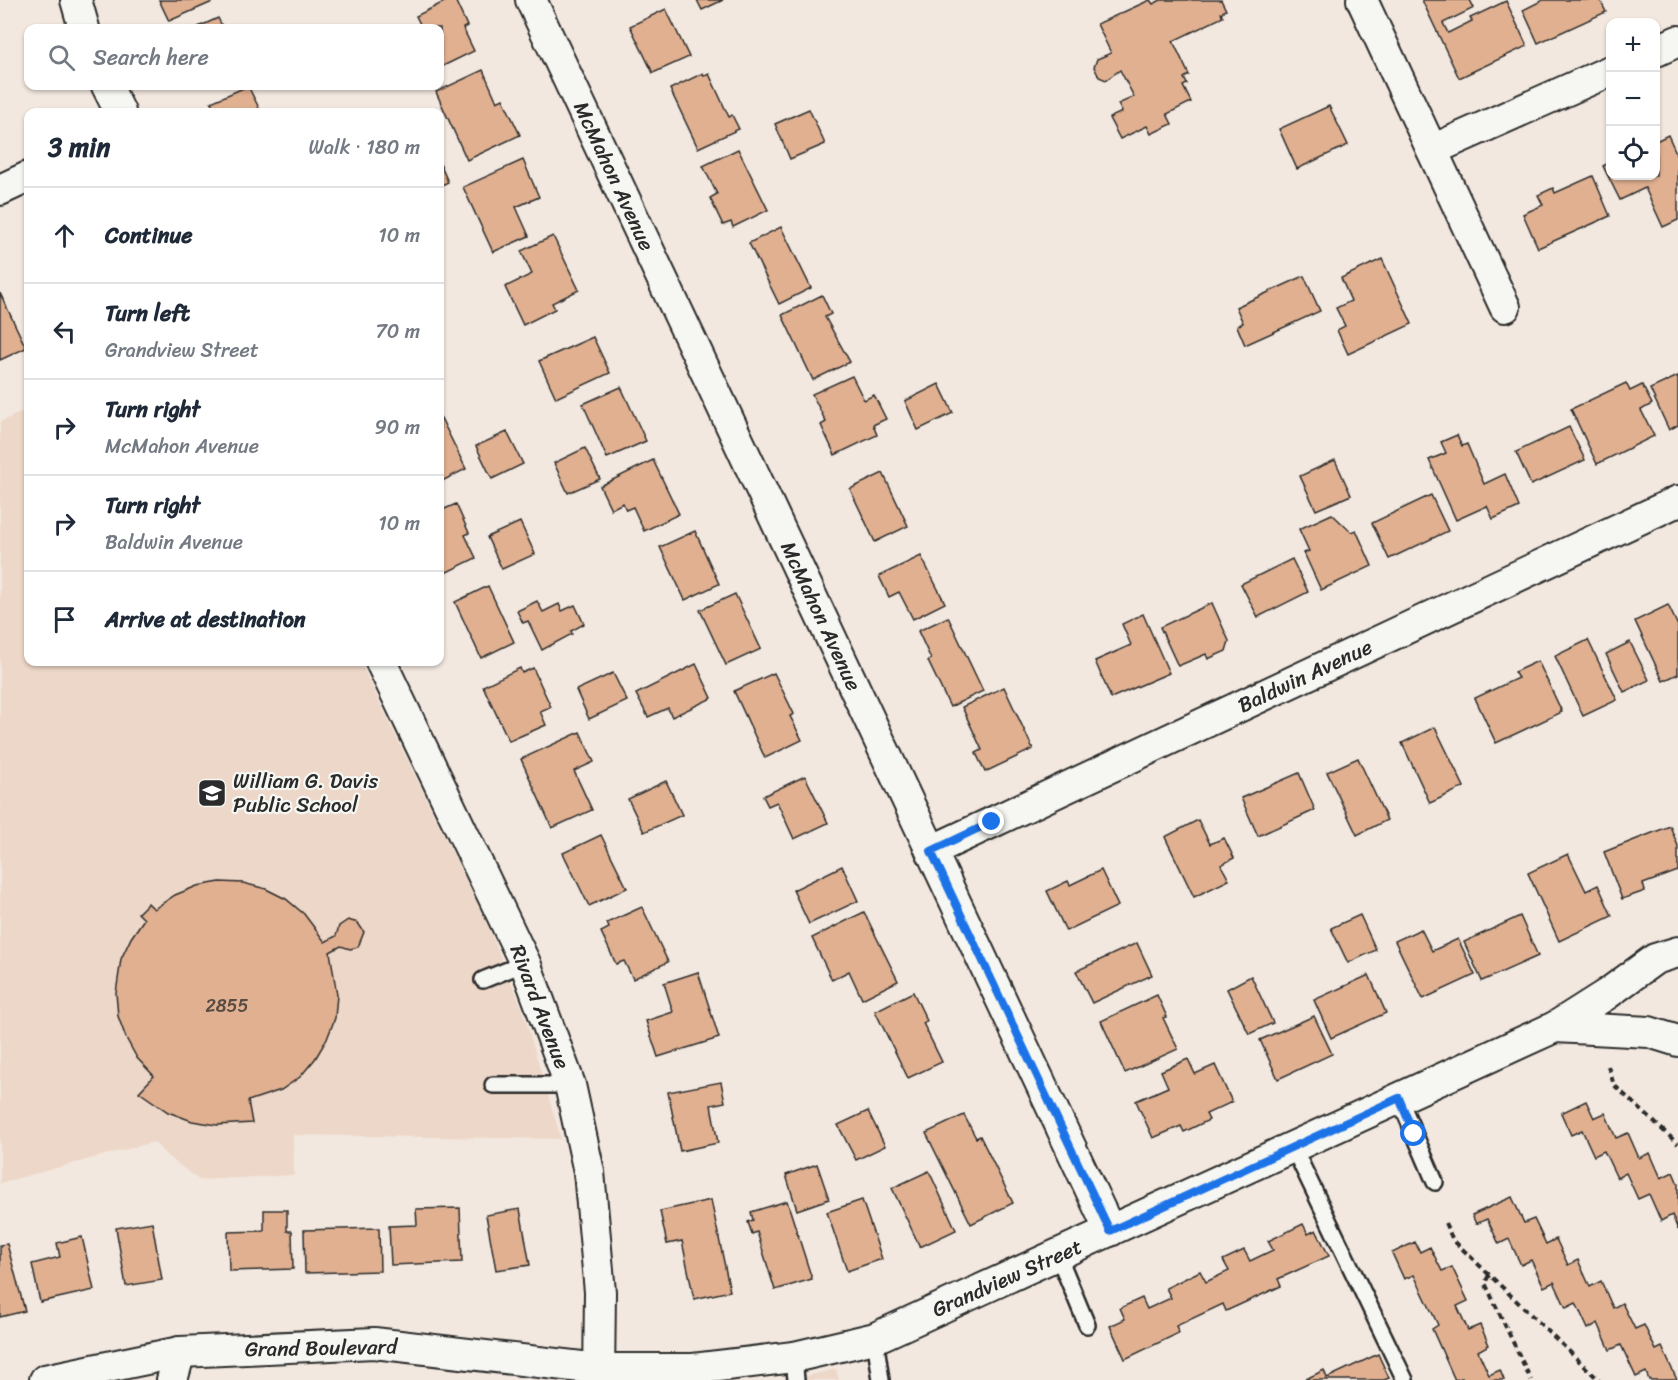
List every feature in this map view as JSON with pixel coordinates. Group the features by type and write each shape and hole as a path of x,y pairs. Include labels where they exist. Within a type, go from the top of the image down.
{"street":[{"path":"76,0 83,24"},
{"name":"McMahon Avenue","path":"531,0 1110,1231"},
{"path":"1362,0 1505,307"},
{"path":"1660,49 1678,41"},
{"path":"1432,150 1609,72"},
{"path":"109,90 118,108"},
{"path":"0,190 24,179"},
{"name":"Baldwin Avenue","path":"931,851 1678,501"},
{"name":"Rivard Avenue","path":"383,666 525,963 570,1085 589,1172 600,1292 599,1374"},
{"name":"Grandview Street","path":"599,1374 693,1369 795,1368 875,1338 1555,1027 1655,959 1678,952"},
{"name":"Grandview Street","path":"1555,1027 1649,1032 1678,1041"},
{"name":"Grand Boulevard","path":"45,1380 374,1343 599,1374"}],"lane":[{"path":"483,980 525,963"},
{"path":"493,1085 570,1085"},
{"path":"1399,1098 1435,1182"},
{"path":"1293,1147 1405,1380"},
{"path":"1058,1255 1087,1325"},
{"path":"875,1338 881,1380"}],"path":[{"path":"1608,1066 1614,1085 1678,1144"},
{"path":"1445,1223 1453,1240 1599,1380"},
{"path":"1489,1275 1485,1283 1531,1380"}],"shaded area":[{"name":"William G. Davis Public School","path":"24,411 24,666 362,666 487,924 522,1008 561,1139 293,1135 294,1175 199,1180 166,1155 154,1142 0,1183 0,422"},
{"path":"836,1369 839,1380 791,1380"}],"building":[{"path":"159,0 217,0 169,21"},
{"path":"448,0 455,0 467,26 463,28 474,51 444,66 444,24 420,24 416,16"},
{"path":"697,0 723,0 702,10"},
{"path":"1150,0 1153,4 1161,0 1221,0 1226,10 1221,13 1223,17 1173,41 1189,75 1184,78 1187,84 1183,86 1191,102 1167,114 1172,124 1151,134 1147,126 1120,139 1109,118 1122,112 1118,104 1134,97 1120,70 1106,80 1099,77 1094,67 1097,59 1111,53 1097,24"},
{"path":"1422,0 1470,0 1474,8 1443,23 1448,33 1472,21 1470,18 1506,1 1527,46 1459,78"},
{"path":"1543,0 1600,0 1606,12 1538,43 1523,10"},
{"path":"666,9 689,57 653,73 630,26"},
{"path":"218,18 221,24 205,24"},
{"path":"483,70 497,102 503,99 520,135 467,160 436,92"},
{"path":"703,73 704,76 709,74 729,117 732,115 739,129 698,148 670,89"},
{"path":"239,90 250,90 259,108 214,108 211,102"},
{"path":"1329,106 1348,145 1297,169 1279,129"},
{"path":"809,109 825,144 790,159 775,124"},
{"path":"1668,135 1678,157 1678,220 1663,227 1645,188 1620,200 1610,180 1660,180 1660,139"},
{"path":"738,149 768,210 733,227 731,222 723,225 710,198 717,194 703,166"},
{"path":"523,160 539,197 516,207 529,236 493,252 463,187"},
{"path":"1593,176 1610,216 1538,248 1523,214 1543,205 1538,195 1553,188 1555,193"},
{"path":"781,227 811,288 779,304 749,243"},
{"path":"553,236 579,290 552,303 555,309 523,325 505,287 532,274 521,251"},
{"path":"1382,259 1412,324 1348,354 1337,330 1345,326 1336,308 1351,301 1341,278"},
{"path":"1304,276 1320,311 1245,345 1237,326 1243,323 1236,307"},
{"path":"0,293 24,344 24,349 0,360"},
{"path":"822,295 831,314 825,317 850,362 813,380 782,315"},
{"path":"593,337 610,373 556,398 539,361"},
{"path":"852,376 864,400 874,395 886,419 873,425 877,435 835,455 821,425 826,422 812,394"},
{"path":"1678,376 1678,425 1669,430 1650,389"},
{"path":"1626,383 1630,391 1642,385 1652,404 1641,410 1654,436 1597,464 1571,409"},
{"path":"939,384 953,413 918,430 905,401"},
{"path":"621,387 646,441 607,458 583,404"},
{"path":"444,424 466,469 444,480"},
{"path":"1569,427 1585,460 1531,485 1516,452"},
{"path":"507,432 523,464 492,479 476,446"},
{"path":"1457,435 1462,446 1467,444 1484,484 1505,474 1519,507 1493,519 1487,506 1456,520 1429,460 1446,453 1441,442"},
{"path":"585,448 600,479 568,493 554,463"},
{"path":"653,460 679,514 644,531 633,507 626,510 623,503 611,509 600,486"},
{"path":"1335,460 1351,495 1316,510 1300,476"},
{"path":"883,473 908,526 875,542 850,489"},
{"path":"1431,495 1448,531 1389,559 1372,523"},
{"path":"456,504 469,533 465,535 476,558 444,574 444,509"},
{"path":"1332,514 1351,532 1356,530 1372,566 1321,590 1304,553 1309,551 1299,529"},
{"path":"520,522 535,554 502,569 487,537"},
{"path":"695,531 719,584 685,600 660,547"},
{"path":"921,556 945,603 913,619 899,592 889,597 879,576"},
{"path":"1292,559 1308,592 1258,617 1241,584"},
{"path":"488,586 514,642 481,658 455,602"},
{"path":"735,594 761,649 726,665 700,610"},
{"path":"537,601 543,612 559,604 562,611 575,605 584,624 571,631 572,634 542,650 528,621 523,623 517,611"},
{"path":"1212,603 1229,641 1226,651 1208,659 1206,654 1178,666 1160,627"},
{"path":"1668,605 1678,626 1678,674 1663,681 1635,621"},
{"path":"1143,614 1169,673 1111,698 1095,661 1131,645 1122,624"},
{"path":"948,617 983,691 950,707 928,661 931,659 918,631"},
{"path":"1588,640 1617,700 1583,716 1555,656"},
{"path":"1630,642 1649,680 1624,692 1606,654"},
{"path":"1538,661 1562,712 1496,743 1475,698 1518,678 1514,672"},
{"path":"696,664 712,698 672,717 668,708 648,717 636,694"},
{"path":"520,668 522,673 533,668 551,707 540,711 546,725 509,741 483,686"},
{"path":"613,673 627,701 589,719 576,690"},
{"path":"774,673 794,714 790,716 802,740 765,758 734,691"},
{"path":"1004,687 1033,749 985,772 976,753 982,750 962,707"},
{"path":"1435,727 1464,787 1430,803 1402,743"},
{"path":"580,732 594,762 574,771 592,810 552,828 521,759"},
{"path":"1358,758 1387,820 1357,835 1327,772"},
{"path":"1299,773 1315,810 1258,836 1241,798"},
{"path":"805,776 828,823 794,839 777,802 768,806 763,796"},
{"path":"666,781 682,815 644,832 628,799"},
{"path":"1198,820 1210,844 1224,838 1234,858 1221,865 1229,880 1194,897 1165,837"},
{"path":"1670,826 1678,846 1678,871 1643,884 1645,891 1622,899 1604,852"},
{"path":"601,835 627,888 589,906 563,853"},
{"path":"1568,854 1586,891 1598,885 1612,916 1559,941 1528,873"},
{"path":"842,866 858,901 809,924 793,890"},
{"path":"1101,870 1118,906 1066,931 1047,891 1068,881 1070,885"},
{"path":"220,882 243,883 266,889 286,899 304,914 325,942 336,936 339,926 348,920 358,923 364,932 358,947 350,949 341,946 330,952 337,995 335,1018 327,1039 315,1059 300,1077 281,1090 248,1101 252,1123 217,1125 192,1121 168,1112 139,1092 154,1076 137,1058 118,1016 116,993 121,959 144,919 138,913 148,903 154,909 175,895 197,886"},
{"path":"642,907 668,962 633,979 624,961 616,964 601,932 609,928 607,923"},
{"path":"864,912 898,981 862,999 849,971 832,980 812,938"},
{"path":"1360,915 1376,950 1348,963 1331,928"},
{"path":"1520,916 1538,956 1482,981 1464,942"},
{"path":"1421,929 1432,951 1458,939 1475,975 1423,999 1395,941"},
{"path":"1137,943 1152,975 1092,1003 1076,971"},
{"path":"698,972 719,1038 658,1057 646,1021 673,1012 664,983"},
{"path":"1369,975 1386,1013 1331,1038 1314,1000"},
{"path":"1251,976 1273,1023 1249,1034 1227,989"},
{"path":"913,992 927,1021 923,1023 942,1062 908,1078 875,1011"},
{"path":"1157,995 1167,1017 1163,1018 1178,1049 1125,1073 1101,1021"},
{"path":"1314,1016 1332,1054 1278,1079 1260,1040"},
{"path":"1188,1059 1195,1074 1215,1065 1232,1102 1206,1114 1209,1120 1184,1132 1181,1126 1153,1138 1136,1101 1168,1087 1161,1071"},
{"path":"721,1082 725,1102 711,1105 718,1143 680,1151 668,1092"},
{"path":"1586,1101 1594,1118 1605,1113 1616,1138 1628,1133 1639,1158 1650,1153 1661,1178 1673,1172 1678,1184 1678,1230 1672,1215 1661,1221 1649,1194 1638,1199 1626,1173 1617,1178 1604,1151 1594,1156 1582,1130 1571,1135 1561,1113"},
{"path":"868,1111 885,1146 856,1160 838,1125"},
{"path":"964,1115 976,1138 980,1136 1013,1203 971,1224 926,1133"},
{"path":"817,1164 829,1199 797,1210 786,1175"},
{"path":"929,1171 956,1230 920,1247 892,1188"},
{"path":"1512,1197 1524,1223 1534,1219 1546,1244 1556,1239 1568,1265 1578,1260 1590,1287 1601,1281 1613,1308 1622,1303 1635,1329 1644,1325 1656,1350 1662,1347 1677,1380 1649,1380 1646,1372 1636,1377 1621,1345 1610,1350 1598,1323 1588,1329 1576,1303 1566,1308 1554,1282 1544,1287 1531,1260 1521,1265 1509,1239 1499,1244 1487,1219 1476,1224 1472,1215"},
{"path":"711,1200 730,1291 694,1299 682,1241 667,1244 660,1211"},
{"path":"862,1200 882,1259 847,1271 827,1212"},
{"path":"787,1201 812,1279 775,1290 757,1232 752,1234 748,1222 753,1220 751,1212"},
{"path":"460,1208 462,1262 391,1265 389,1226 417,1225 416,1209"},
{"path":"520,1209 530,1265 496,1270 486,1215"},
{"path":"264,1210 287,1210 287,1231 292,1231 293,1269 229,1271 228,1232 264,1231"},
{"path":"152,1222 162,1280 126,1286 116,1228"},
{"path":"1303,1224 1308,1234 1316,1230 1329,1256 1278,1279 1281,1286 1226,1311 1223,1304 1176,1326 1179,1333 1125,1359 1110,1326 1125,1319 1120,1308 1142,1298 1147,1309 1171,1298 1166,1288 1200,1271 1206,1282 1229,1271 1223,1260 1244,1250 1250,1261 1273,1250 1268,1241"},
{"path":"379,1228 380,1271 305,1273 304,1230"},
{"path":"82,1237 94,1290 40,1302 32,1264 60,1257 57,1243"},
{"path":"1415,1242 1420,1252 1430,1247 1442,1271 1452,1267 1468,1301 1457,1306 1468,1330 1480,1325 1489,1345 1478,1351 1489,1375 1500,1370 1504,1380 1463,1380 1462,1378 1455,1380 1432,1329 1438,1325 1414,1275 1404,1279 1392,1253"},
{"path":"7,1244 25,1311 0,1317 0,1245"},
{"path":"1378,1354 1389,1378 1384,1380 1304,1380 1324,1370 1327,1378"}],"place":[{"name":"William G. Davis Public School","path":"212,793"}],"route":[{"path":"992,822 931,851 1110,1231 1399,1098 1414,1134"}]}
